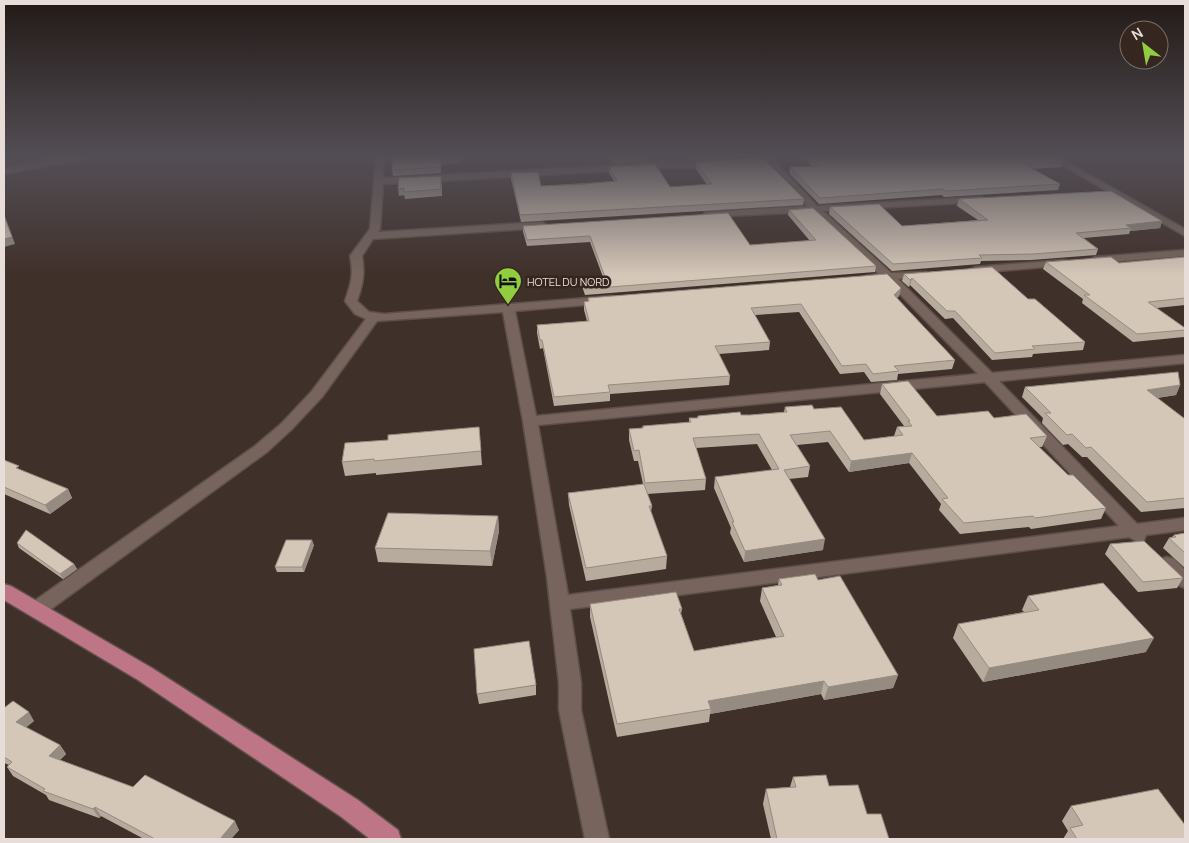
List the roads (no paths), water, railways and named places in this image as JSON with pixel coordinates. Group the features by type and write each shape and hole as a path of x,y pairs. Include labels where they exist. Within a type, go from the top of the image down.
{"highway":[{"path":"4,590 144,674 349,808 389,839"}],"street":[{"path":"378,196 376,220 371,236 356,256 359,271 358,282 351,301 354,308 373,318 615,299"},
{"path":"803,196 889,277 988,378 1133,532 1185,580"},
{"path":"1122,196 1185,233"},
{"path":"696,216 993,198"},
{"path":"371,236 548,225"},
{"path":"958,271 1185,253"},
{"path":"860,279 938,273"},
{"path":"508,308 530,421 560,603 570,684 570,710 597,839"},
{"path":"37,609 123,546 210,487 267,444 317,394 373,318"},
{"path":"530,421 1185,359"},
{"path":"560,603 1185,524"}],"place":[{"name":"HOTEL DU NORD","path":"508,305"}]}
